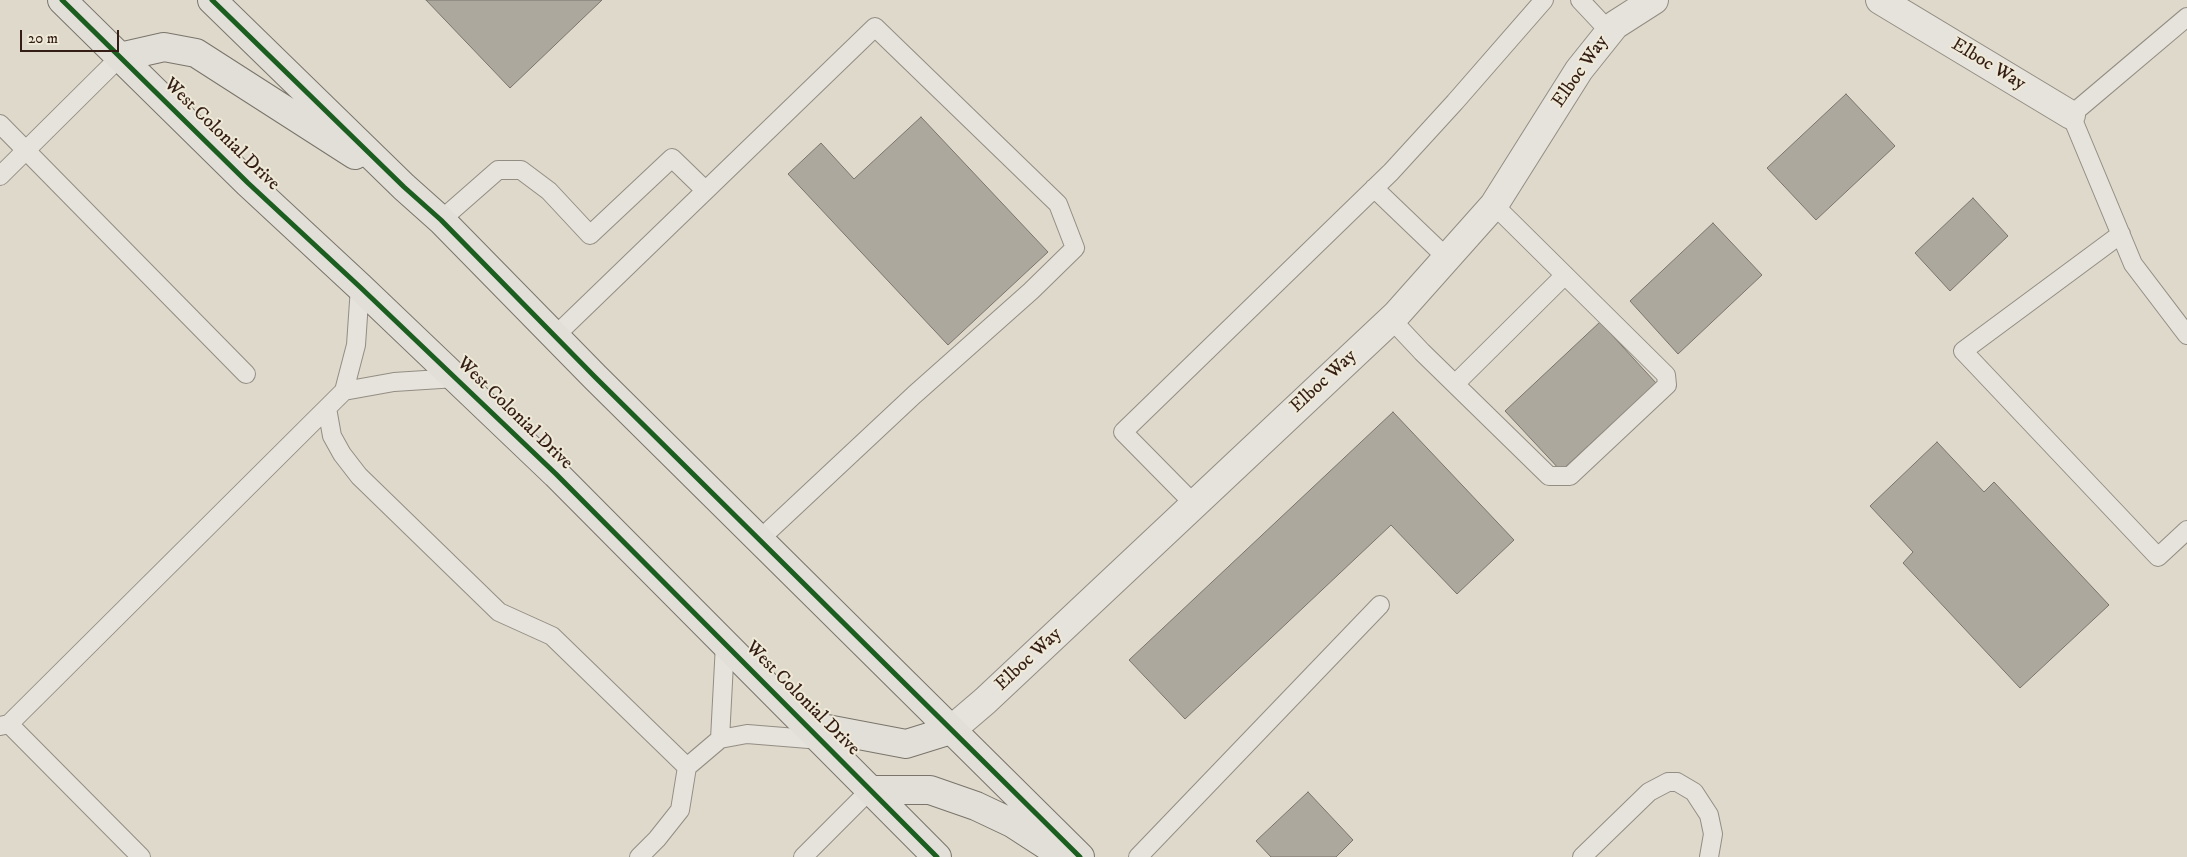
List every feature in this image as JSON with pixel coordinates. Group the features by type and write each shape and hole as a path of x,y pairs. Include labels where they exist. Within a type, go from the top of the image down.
{"highway":[{"name":"West Colonial Drive","path":"62,0 248,183 556,474 937,857"},
{"path":"212,0 441,220 554,336 1080,857"},
{"path":"120,57 164,47 196,53 404,186"},
{"path":"814,732 906,744 951,730"},
{"path":"870,790 930,790 976,806 1012,823 1065,857"}],"street":[{"name":"Elboc Way","path":"951,730 985,701 1391,319 1494,205 1579,70 1615,25 1654,0"},
{"name":"Elboc Way","path":"1880,0 2071,115"}],"lane":[{"path":"1194,504 1123,432 1374,188 1455,102 1544,0"},
{"path":"1580,0 1610,32"},
{"path":"2187,17 2071,115 2133,264 2187,335"},
{"path":"554,336 875,27 1058,204 1075,248 1031,291 914,395 759,540"},
{"path":"0,176 120,57"},
{"path":"0,124 246,374"},
{"path":"441,220 498,170 521,170 549,191 590,235 672,158 705,190"},
{"path":"1374,188 1447,258"},
{"path":"1391,319 1549,476 1570,476 1667,385 1666,375 1494,205"},
{"path":"2121,234 1963,351 2158,558 2187,530"},
{"path":"1455,384 1565,275"},
{"path":"141,857 4,725 344,391 356,345 360,287"},
{"path":"344,391 394,382 456,378"},
{"path":"327,408 332,436 342,454 359,476 499,612 552,636 687,767"},
{"path":"1138,857 1380,605"},
{"path":"720,739 725,644"},
{"path":"639,857 657,839 680,810 687,767 720,739 747,734 814,732"},
{"path":"1582,857 1648,792 1668,782 1677,782 1694,792 1709,815 1713,834 1709,857"},
{"path":"803,857 870,790"}],"building":[{"path":"426,0 602,0 510,88"},
{"path":"1846,94 1895,146 1816,220 1767,168"},
{"path":"921,117 1048,252 948,345 788,174 821,143 854,179"},
{"path":"1973,198 2008,236 1950,291 1915,253"},
{"path":"1713,223 1762,275 1678,354 1630,301"},
{"path":"1600,322 1656,383 1561,471 1505,411"},
{"path":"1393,412 1514,540 1457,594 1391,525 1185,719 1129,660"},
{"path":"1937,442 1984,492 1994,482 2109,605 2020,688 1903,563 1913,552 1870,506"},
{"path":"1308,792 1353,840 1336,857 1271,857 1256,841"}],"cycle path":[{"path":"62,0 248,183 556,474 937,857"},
{"path":"212,0 404,187 441,220 595,377 1080,857"}]}
